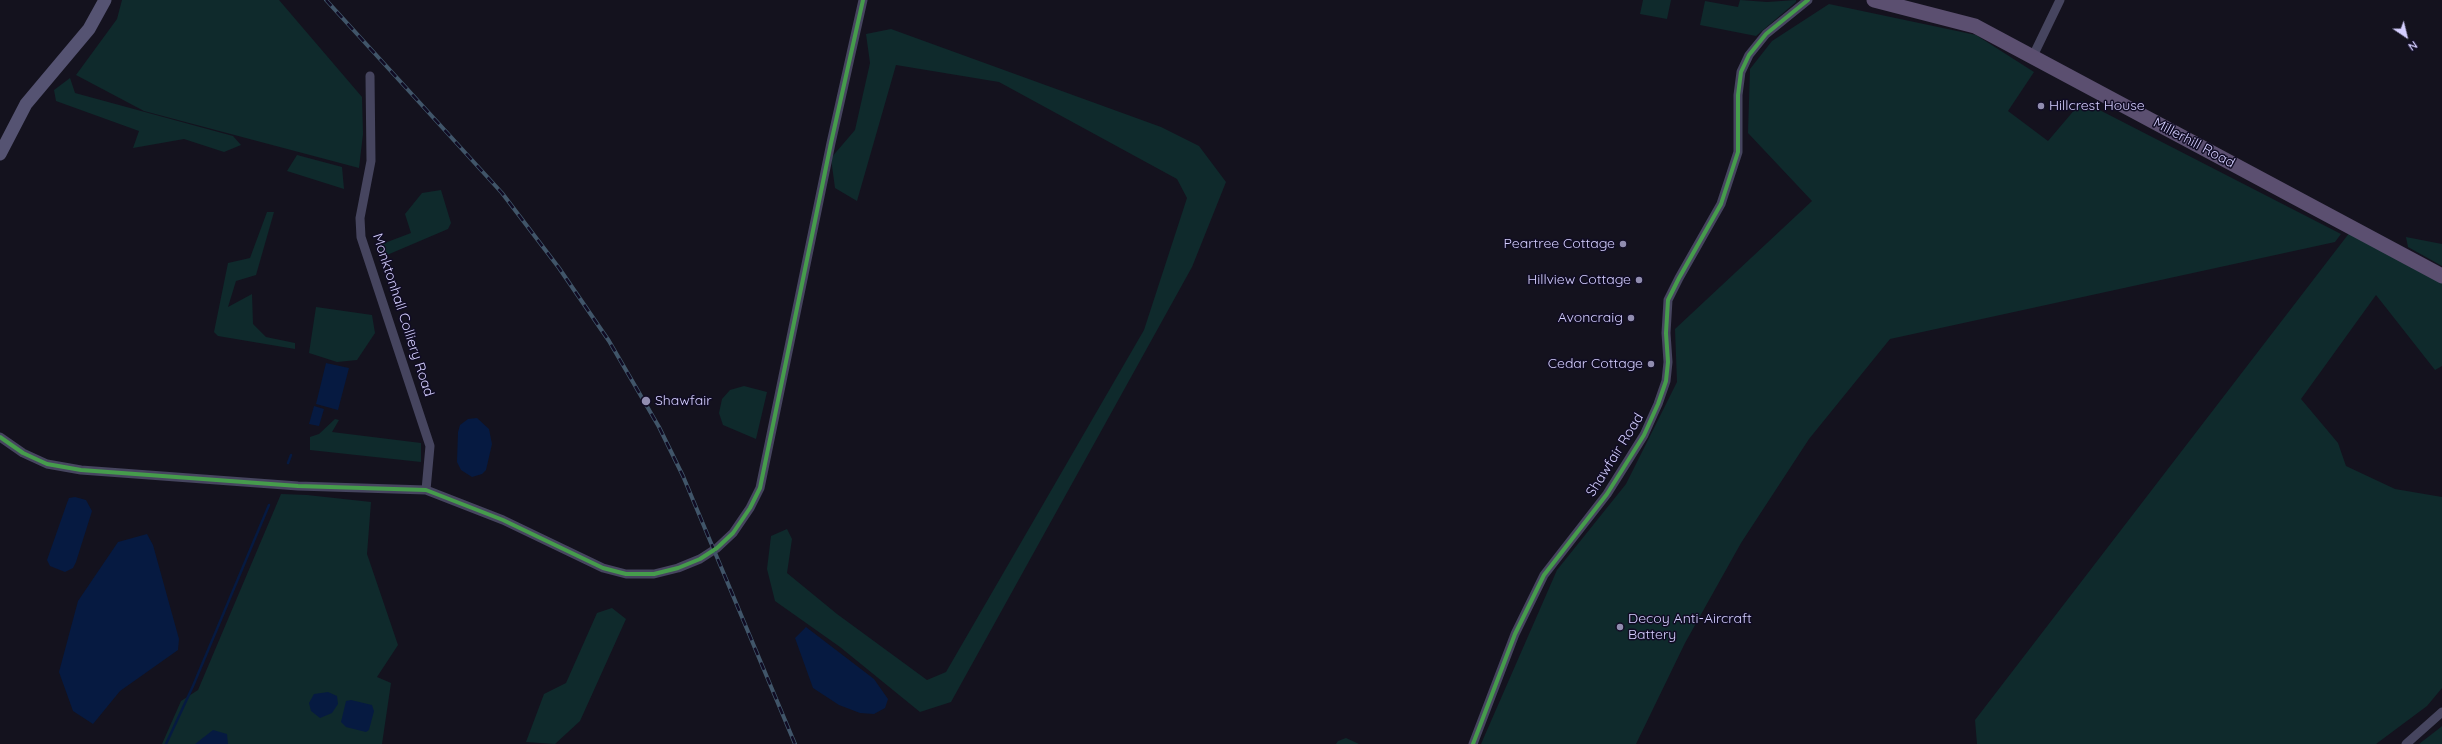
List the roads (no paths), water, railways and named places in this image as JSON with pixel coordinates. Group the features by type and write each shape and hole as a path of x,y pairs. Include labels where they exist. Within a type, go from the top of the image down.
{"main road":[{"path":"0,154 26,104 89,29 105,0"},
{"name":"Millerhill Road","path":"1874,0 1975,26 2442,276"}],"street":[{"path":"0,437 23,454 47,464 81,470 298,486 426,490 503,520 603,568 626,574 654,574 678,568 700,559 717,548 733,533 750,508 760,488 831,143 863,0"},
{"name":"Shawfair Road","path":"1473,744 1514,634 1544,576 1607,494 1644,435 1658,404 1666,381 1668,362 1666,333 1668,300 1678,278 1721,204 1738,152 1738,95 1741,72 1749,54 1766,34 1808,0"},
{"path":"2033,56 2060,0"},
{"name":"Monktonhall Colliery Road","path":"370,76 371,161 360,218 361,237 430,446 426,490"},
{"path":"2406,744 2442,712"}],"water":[{"path":"326,363 349,368 338,410 316,404"},
{"path":"314,406 324,409 319,426 309,424"},
{"path":"477,418 489,429 492,444 486,470 482,474 472,477 461,470 457,462 458,432 460,425 468,419"},
{"path":"75,497 86,500 92,511 76,562 73,568 65,572 50,566 47,560 69,498"},
{"path":"147,534 153,545 179,639 178,650 120,691 93,724 73,711 59,672 78,601 118,542"},
{"path":"806,627 874,679 888,699 885,708 874,714 860,713 839,705 813,688 795,638"},
{"path":"328,692 337,696 338,704 332,713 320,718 311,711 309,703 314,694"},
{"path":"351,700 372,705 374,711 369,730 366,732 346,727 341,722 346,701"},
{"path":"213,730 227,734 228,744 195,744"}],"waterway":[{"path":"288,463 291,455"},
{"path":"166,744 193,686 269,505"}],"railway":[{"path":"326,0 502,193 559,268 609,341 659,427 683,476 795,744"}],"place":[{"name":"Hillcrest House","path":"2041,106"},
{"name":"Peartree Cottage","path":"1623,244"},
{"name":"Hillview Cottage","path":"1639,280"},
{"name":"Avoncraig","path":"1631,318"},
{"name":"Cedar Cottage","path":"1651,364"},
{"name":"Shawfair","path":"646,401"},
{"name":"Decoy Anti-Aircraft Battery","path":"1620,627"}]}
